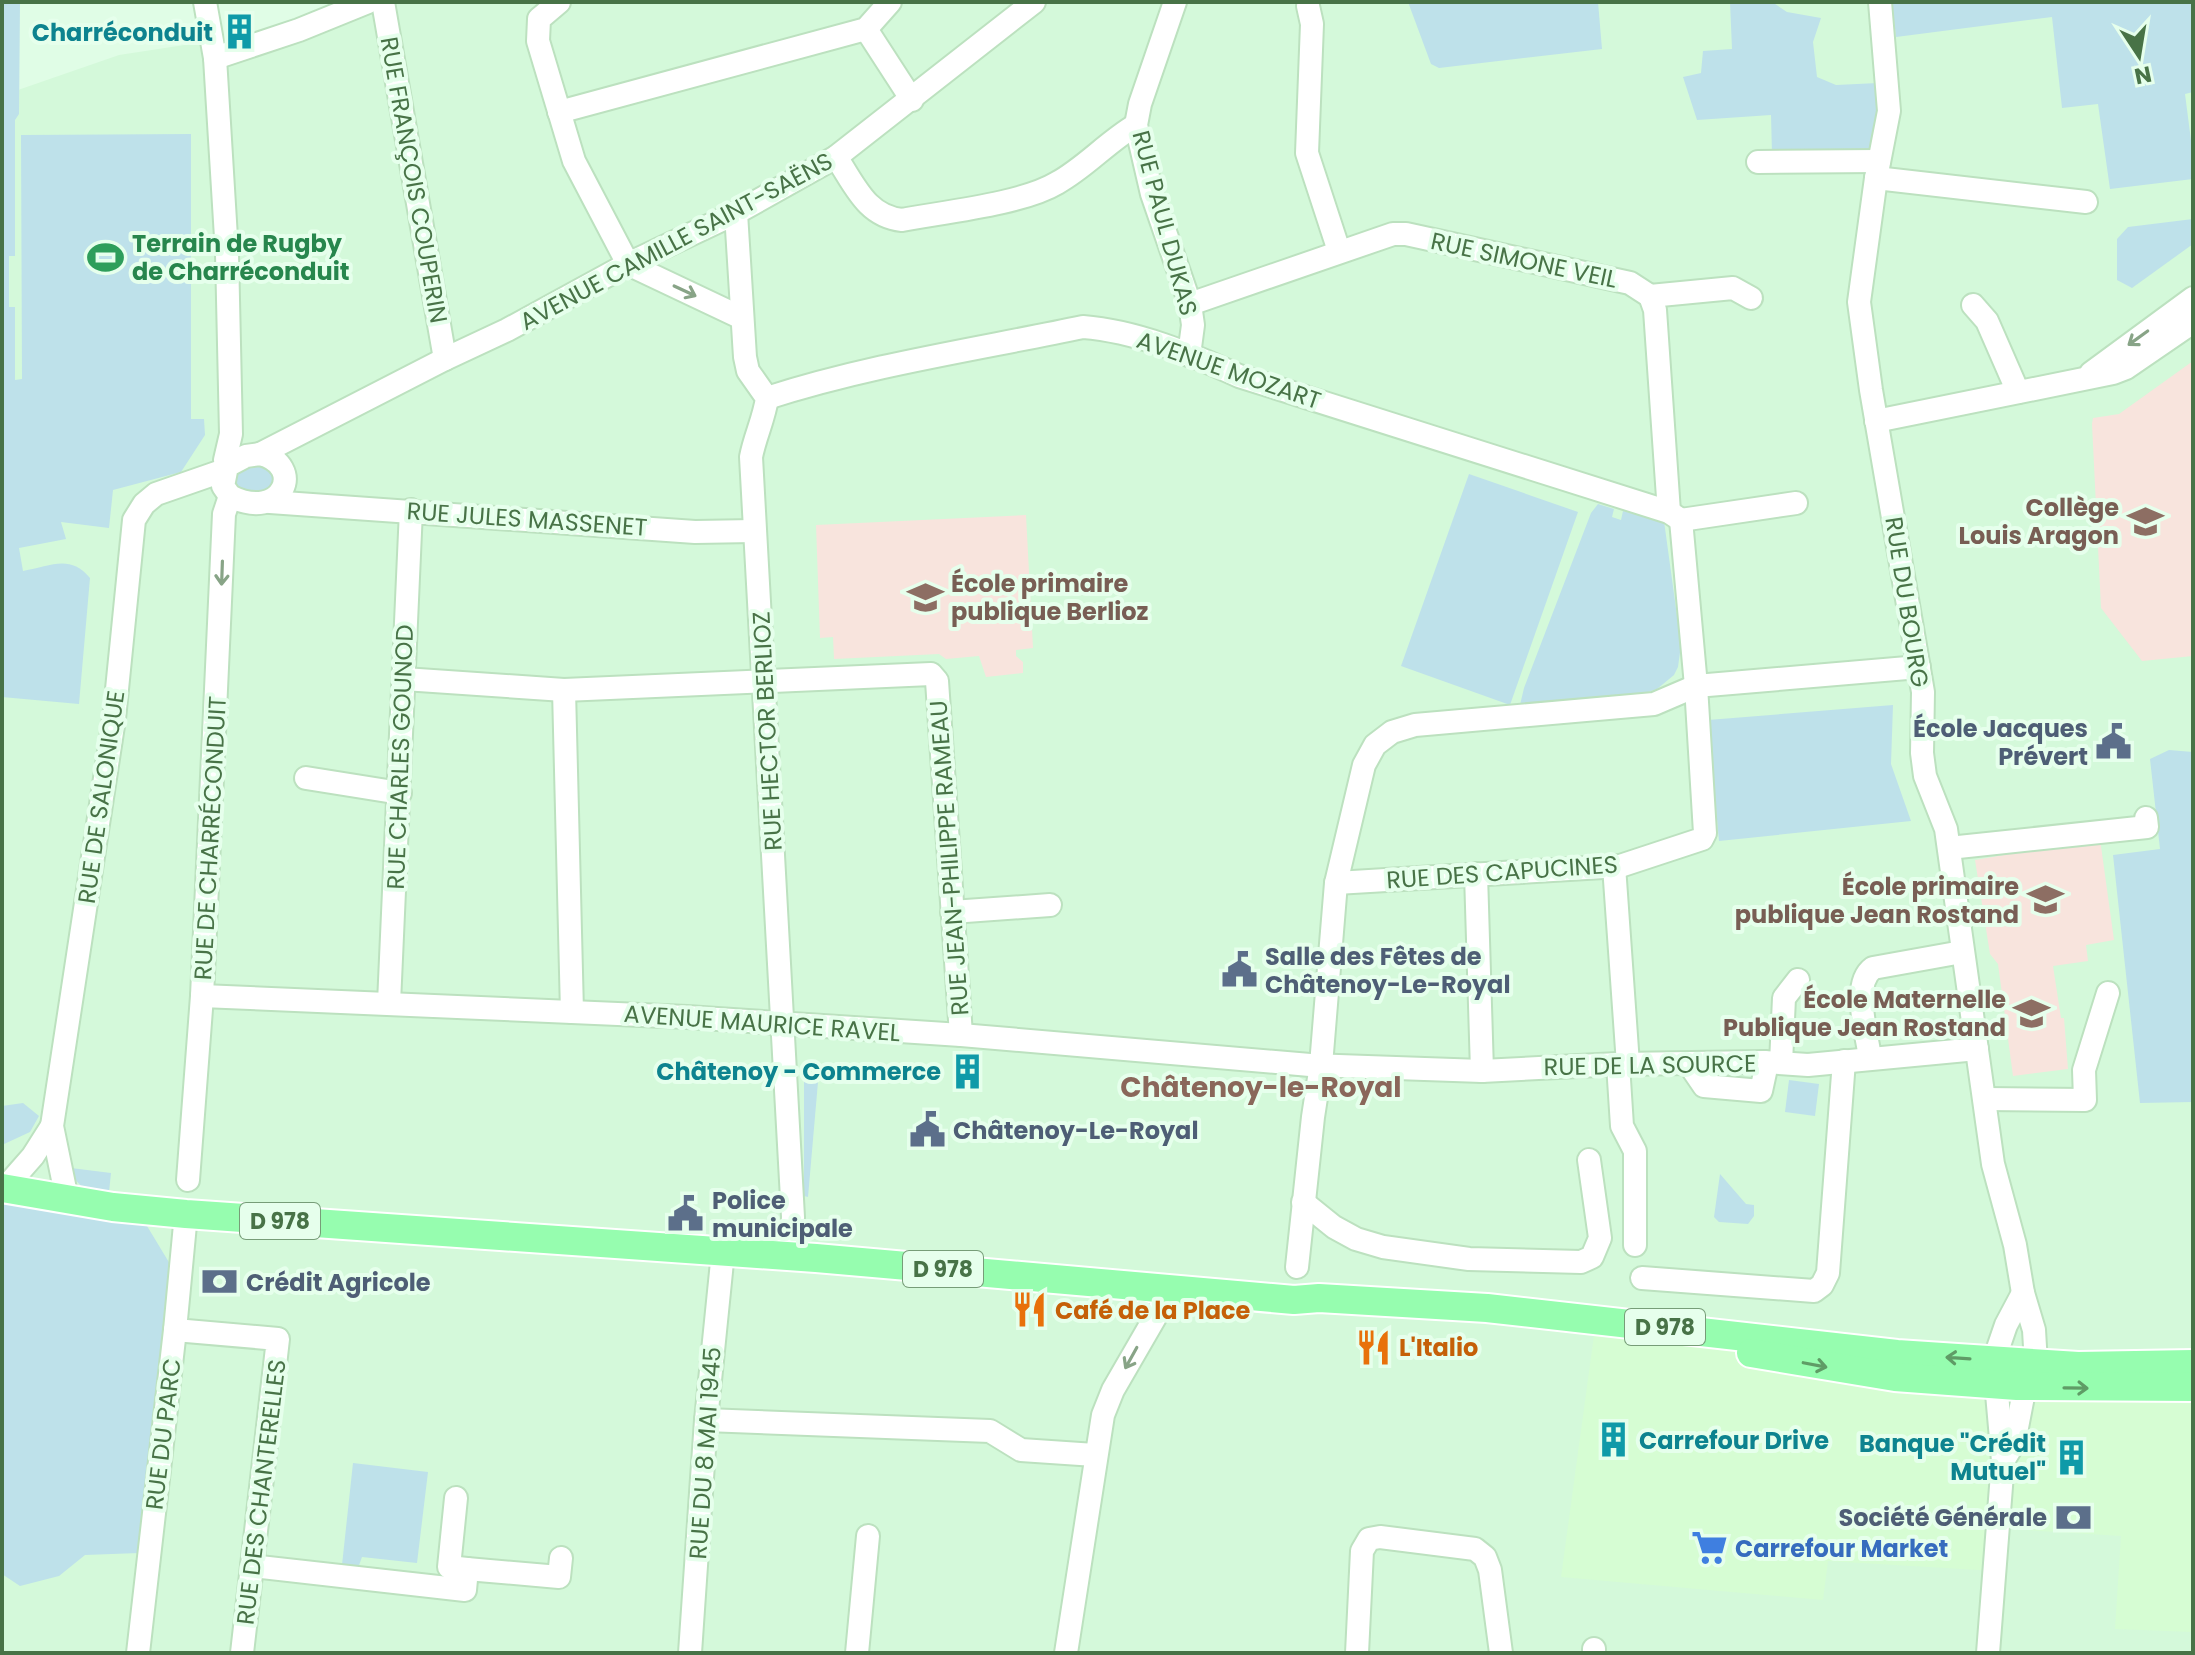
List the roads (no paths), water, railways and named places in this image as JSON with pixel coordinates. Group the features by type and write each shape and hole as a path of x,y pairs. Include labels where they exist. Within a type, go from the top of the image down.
{"main road":[{"name":"D 978","path":"3,1188 186,1214 790,1257 1294,1300 1329,1310 1595,1332 1738,1350 1895,1377 2013,1374 2078,1366 2193,1364"},
{"name":"D 978","path":"2013,1374 2193,1387"}],"street":[{"path":"205,2 215,58 227,254 231,434 235,472 251,502 279,486 288,464 292,436"},
{"path":"215,58 299,30 368,2"},
{"name":"RUE FRANÇOIS COUPERIN","path":"383,2 445,359"},
{"path":"559,2 539,19 538,41 574,161 628,264 742,318"},
{"path":"559,112 866,29 890,2"},
{"name":"AVENUE CAMILLE SAINT-SAËNS","path":"235,472 292,436 507,330 628,264 736,213 836,157 1034,2"},
{"name":"RUE PAUL DUKAS","path":"1175,2 1140,104 1136,125 1152,194 1190,304 1193,325 1189,355"},
{"name":"RUE DU BOURG","path":"1880,2 1889,111 1877,169 1859,302 1876,421 1923,692 1922,753 1925,776 1946,829 1993,1164 2034,1330 2013,1374 1988,1653"},
{"path":"1308,6 1312,24 1307,153 1339,251"},
{"path":"866,29 912,100"},
{"path":"836,157 871,209 885,218 902,220 1043,190 1088,164 1117,136 1136,125"},
{"path":"1758,162 1877,169 2086,202"},
{"path":"736,213 748,371 767,398"},
{"name":"RUE SIMONE VEIL","path":"1190,304 1393,234 1406,234 1630,283 1650,296"},
{"path":"1751,298 1733,288 1650,296 1655,310 1675,516 1796,503"},
{"path":"2083,378 2193,298"},
{"path":"1973,305 1987,321 2018,392"},
{"path":"1876,421 2126,368 2193,322"},
{"name":"AVENUE MOZART","path":"767,398 903,364 1083,327 1120,333 1189,355 1250,379 1675,516"},
{"name":"RUE HECTOR BERLIOZ","path":"767,398 751,457 783,1025 793,1234 790,1257"},
{"name":"RUE JULES MASSENET","path":"235,472 269,456 279,486 300,503 695,532 754,531"},
{"name":"RUE DE SALONIQUE","path":"67,1199 52,1126 114,719 134,520 144,504 156,494 182,484 235,472"},
{"name":"RUE DE CHARRÉCONDUIT","path":"188,1180 202,996 224,514 235,472"},
{"name":"RUE CHARLES GOUNOD","path":"389,1003 411,510"},
{"name":"RUE DES CAPUCINES","path":"1336,883 1614,866 1694,844 1702,839 1705,833 1696,686 1675,516"},
{"path":"1297,1267 1306,1115 1321,1065 1336,883 1364,765 1375,745 1392,732 1415,725 1654,704 1696,686 1919,667"},
{"name":"RUE JEAN-PHILIPPE RAMEAU","path":"765,680 931,674 937,681 961,1035"},
{"path":"404,679 564,690 765,680"},
{"path":"564,690 572,1012"},
{"path":"306,778 400,793"},
{"path":"1949,848 2147,827 2146,818"},
{"path":"1614,866 1623,1064 1622,1126 1635,1151 1635,1245"},
{"path":"1476,874 1482,1071"},
{"path":"952,912 1050,905"},
{"path":"1870,1058 1861,990 1866,973 1873,968 1962,952"},
{"path":"1772,1063 1784,998 1798,980"},
{"path":"1985,1099 2085,1100 2084,1070 2108,993"},
{"name":"AVENUE MAURICE RAVEL","path":"202,996 572,1012 961,1035 1167,1055 1321,1065"},
{"name":"RUE DE LA SOURCE","path":"1321,1065 1482,1071 1689,1064 1704,1086 1761,1091 1766,1068 1772,1063 1808,1065 1950,1054 1977,1049"},
{"path":"1642,1278 1814,1291 1822,1285 1828,1273 1844,1061"},
{"name":"RUE DE SALONIQUE","path":"3,1188 33,1156 52,1126"},
{"path":"33,1156 59,1161"},
{"path":"1303,1202 1334,1227 1356,1239 1383,1247 1469,1259 1581,1262 1592,1257 1600,1238 1589,1160"},
{"name":"RUE DU PARC","path":"138,1653 186,1214"},
{"name":"RUE DU 8 MAI 1945","path":"690,1653 706,1420 723,1252"},
{"path":"1066,1653 1103,1415 1113,1390 1161,1307 1162,1288"},
{"path":"2013,1374 2006,1325 2023,1293"},
{"name":"RUE DES CHANTERELLES","path":"175,1330 278,1339 242,1653"},
{"path":"706,1420 990,1431 1021,1450 1095,1455"},
{"path":"456,1498 449,1567 559,1577 561,1558"},
{"path":"857,1653 868,1536"},
{"path":"1357,1653 1362,1551 1369,1539 1380,1537 1475,1549 1485,1557 1490,1570 1501,1653"},
{"path":"252,1566 465,1590 467,1569"}],"place":[{"name":"Charréconduit","path":"239,32"},
{"name":"Terrain de Rugby de Charréconduit","path":"106,257"},
{"name":"Collège Louis Aragon","path":"2145,521"},
{"name":"École primaire publique Berlioz","path":"925,597"},
{"name":"École Jacques Prévert","path":"2114,742"},
{"name":"École primaire publique Jean Rostand","path":"2045,900"},
{"name":"Salle des Fêtes de Châtenoy-Le-Royal","path":"1239,970"},
{"name":"École Maternelle Publique Jean Rostand","path":"2032,1013"},
{"name":"Châtenoy - Commerce","path":"967,1071"},
{"name":"Châtenoy-Le-Royal","path":"927,1130"},
{"name":"Police municipale","path":"686,1214"},
{"name":"Crédit Agricole","path":"220,1282"},
{"name":"Café de la Place","path":"1029,1310"},
{"name":"L'Italio","path":"1373,1347"},
{"name":"Carrefour Drive","path":"1613,1440"},
{"name":"Banque \"Crédit Mutuel\"","path":"2072,1457"},
{"name":"Société Générale","path":"2073,1517"},
{"name":"Carrefour Market","path":"1709,1548"}],"district":[{"name":"Châtenoy-le-Royal","path":"1261,1087"}]}
